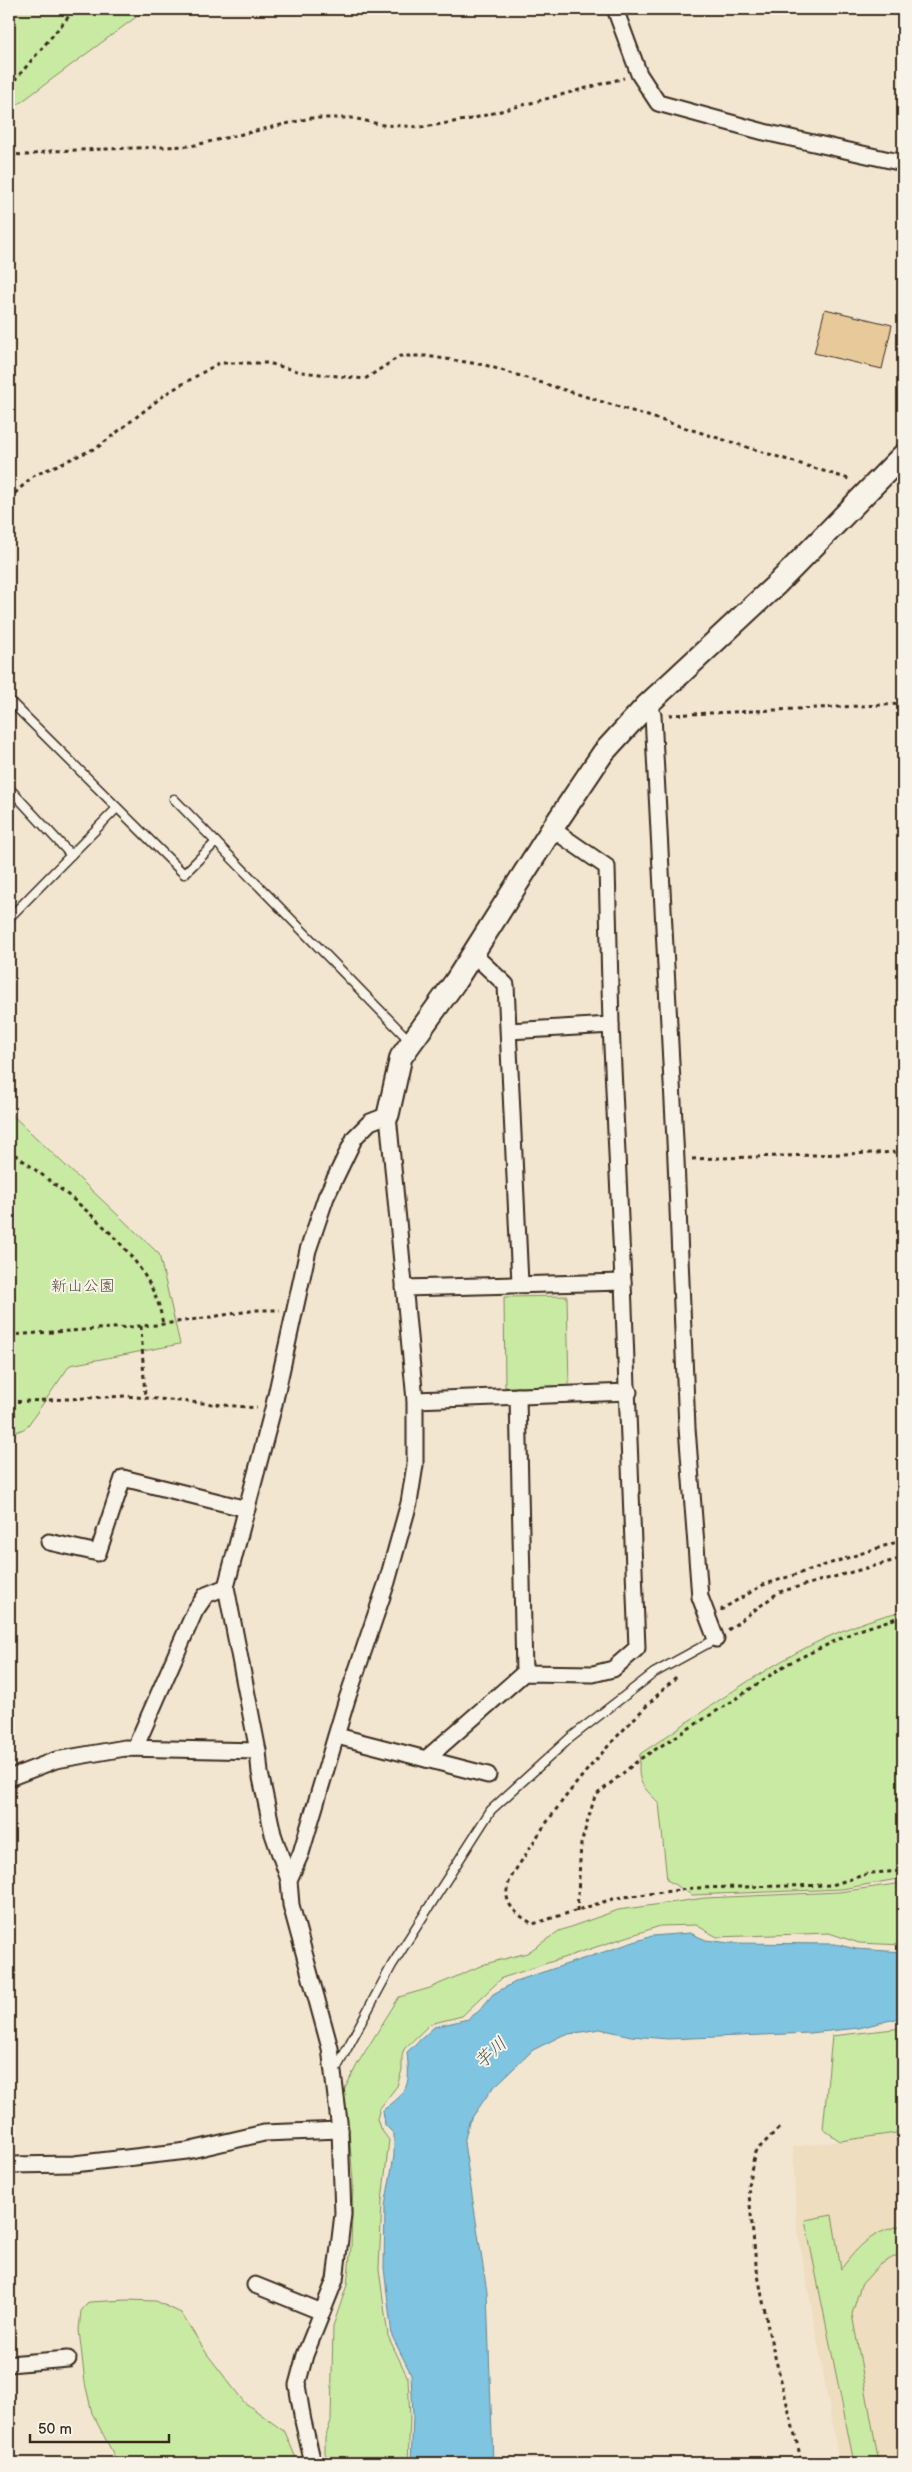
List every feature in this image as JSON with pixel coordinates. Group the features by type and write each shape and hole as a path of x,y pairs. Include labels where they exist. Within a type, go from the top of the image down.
{"street":[{"path":"615,9 639,74 658,103 764,132 903,163"},
{"path":"289,1880 301,1853 347,1699 387,1582 408,1503 415,1465 415,1400 388,1115 401,1057 410,1041 455,982 552,829 603,753 650,711 903,455"},
{"path":"650,711 676,1160 687,1428 700,1597 716,1639"},
{"path":"426,1759 524,1673 593,1674 613,1669 637,1648 628,1392 611,1026 607,867 552,829"},
{"path":"472,953 506,985 520,1283"},
{"path":"509,1031 611,1026"},
{"path":"313,2463 297,2385 306,2355 335,2280 343,2214 340,2130 330,2048 291,1905 289,1880 273,1834 226,1587 273,1409 308,1250 326,1197 355,1137 370,1122 388,1115"},
{"path":"404,1288 520,1283 623,1282"},
{"path":"415,1400 628,1392"},
{"path":"518,1396 524,1673"},
{"path":"49,1542 98,1553 123,1478 247,1509"},
{"path":"135,1748 195,1611 206,1595 226,1587"},
{"path":"337,1736 488,1776"},
{"path":"9,1778 56,1760 135,1748 258,1751"},
{"path":"9,2165 74,2164 187,2151 264,2133 340,2130"},
{"path":"255,2286 322,2312"},
{"path":"9,2364 68,2359"}],"lane":[{"path":"9,700 184,874 216,842"},
{"path":"9,788 71,855"},
{"path":"174,799 410,1041"},
{"path":"9,918 117,808"},
{"path":"332,2075 392,1965 491,1810 570,1738 654,1673 716,1639"}],"path":[{"path":"9,87 75,9"},
{"path":"9,154 28,155 51,151 191,146 312,118 353,118 383,125 424,127 471,120 639,74"},
{"path":"9,498 33,476 98,447 167,392 219,363 268,363 301,372 365,379 400,356 426,356 485,365 872,486"},
{"path":"650,711 903,704"},
{"path":"9,1150 56,1186 110,1232 137,1265 156,1297 163,1324"},
{"path":"676,1160 903,1152"},
{"path":"9,1336 163,1324 257,1310 274,1309 295,1312"},
{"path":"141,1326 145,1398"},
{"path":"9,1402 125,1396 273,1409"},
{"path":"716,1639 722,1609 763,1585 903,1540"},
{"path":"716,1639 780,1592 903,1558"},
{"path":"577,1911 581,1844 595,1796 640,1758 731,1702 787,1664 856,1631 903,1616"},
{"path":"681,1672 591,1763 543,1827 513,1875 506,1890 508,1903 521,1917 533,1924 626,1896 694,1888 832,1885 870,1873 903,1870"},
{"path":"779,2128 755,2152 748,2185 758,2273 769,2333 802,2463"}],"shaded area":[{"path":"903,2133 903,2463 839,2463 796,2221 793,2147"}],"green space":[{"path":"9,9 147,9 9,111"},
{"name":"新山公園","path":"9,1112 159,1254 180,1344 70,1365 26,1428 9,1435"},
{"path":"567,1296 569,1386 505,1387 504,1297"},
{"path":"903,1611 903,1878 842,1889 692,1895 667,1880 659,1803 641,1782 639,1771 640,1754 733,1691 798,1652 832,1635 867,1621"},
{"path":"903,1883 903,1945 859,1943 829,1933 717,1937 696,1925 660,1926 502,1978 462,2016 430,2024 404,2049 402,2070 397,2086 380,2108 377,2119 380,2128 389,2140 382,2201 379,2269 388,2336 408,2378 410,2417 408,2463 329,2463 325,2453 325,2438 331,2421 333,2326 347,2285 351,2247 353,2181 349,2132 342,2099 344,2090 358,2063 399,1997 430,1988 485,1964 527,1953 559,1931 618,1910 705,1898 839,1892"},
{"path":"903,2028 903,2132 840,2141 823,2129 832,2036"},
{"path":"832,2215 841,2269 867,2240 903,2225 903,2252 879,2265 861,2285 852,2314 879,2463 854,2463 805,2220"},
{"path":"156,2301 181,2313 207,2354 244,2402 285,2432 298,2463 118,2463 92,2413 85,2383 79,2330 81,2311 89,2302"}],"water":[{"name":"芋川","path":"690,1933 706,1940 730,1943 835,1944 856,1949 903,1952 903,2017 859,2028 810,2033 668,2039 631,2036 600,2029 563,2035 533,2050 491,2090 469,2122 464,2143 487,2292 493,2463 411,2463 413,2416 411,2374 392,2336 384,2268 385,2206 394,2156 394,2134 385,2125 383,2110 399,2097 406,2086 408,2079 407,2052 434,2027 468,2019 479,2011 493,1994 519,1980 652,1936"}],"building":[{"path":"825,309 892,325 882,369 814,353"}]}
